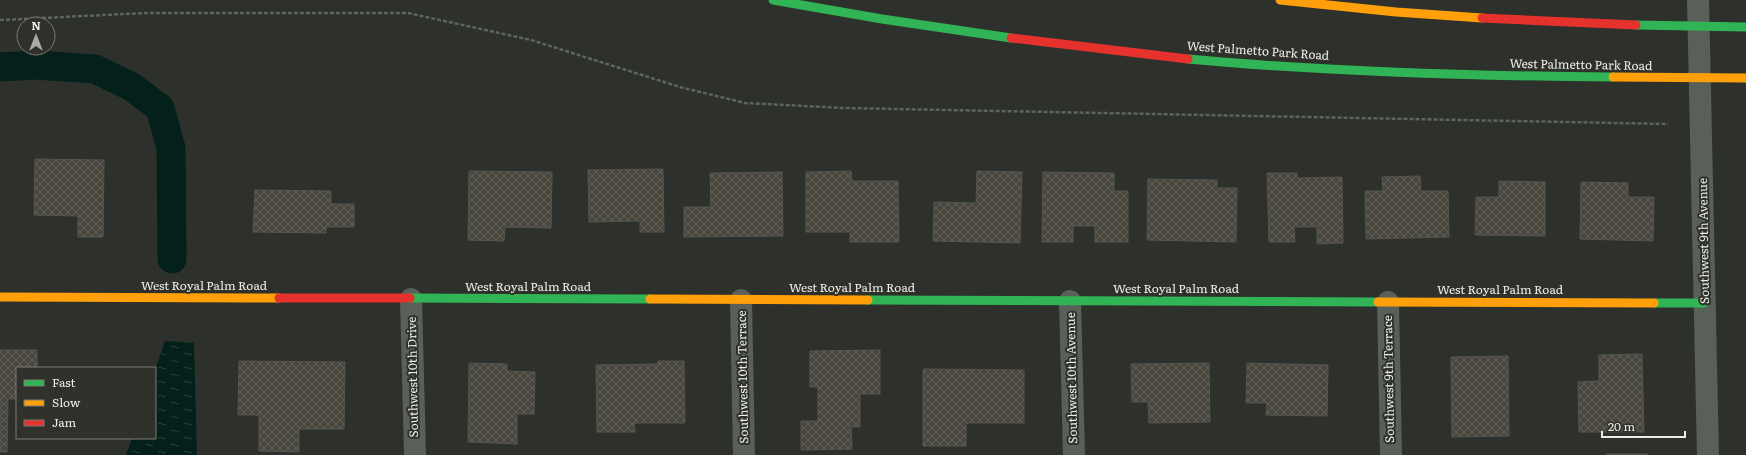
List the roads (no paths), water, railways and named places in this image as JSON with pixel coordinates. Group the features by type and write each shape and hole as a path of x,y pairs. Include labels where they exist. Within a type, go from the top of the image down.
{"street":[{"name":"West Palmetto Park Road","path":"772,0 947,30 1211,61 1421,73 1526,76 1746,78"},
{"path":"1280,0 1430,15 1522,22 1746,28"},
{"name":"Southwest 9th Avenue","path":"1698,0 1708,455"},
{"name":"West Royal Palm Road","path":"0,297 1704,302"},
{"name":"Southwest 10th Drive","path":"412,299 415,455"},
{"name":"Southwest 10th Terrace","path":"741,300 744,455"},
{"name":"Southwest 10th Avenue","path":"1070,301 1074,455"},
{"name":"Southwest 9th Terrace","path":"1388,302 1391,455"}],"water":[{"path":"165,341 194,343 197,455 126,455 132,439 156,439 156,368"}],"waterway":[{"path":"0,67 35,65 95,69 132,87 160,108 171,148 172,259"}]}
